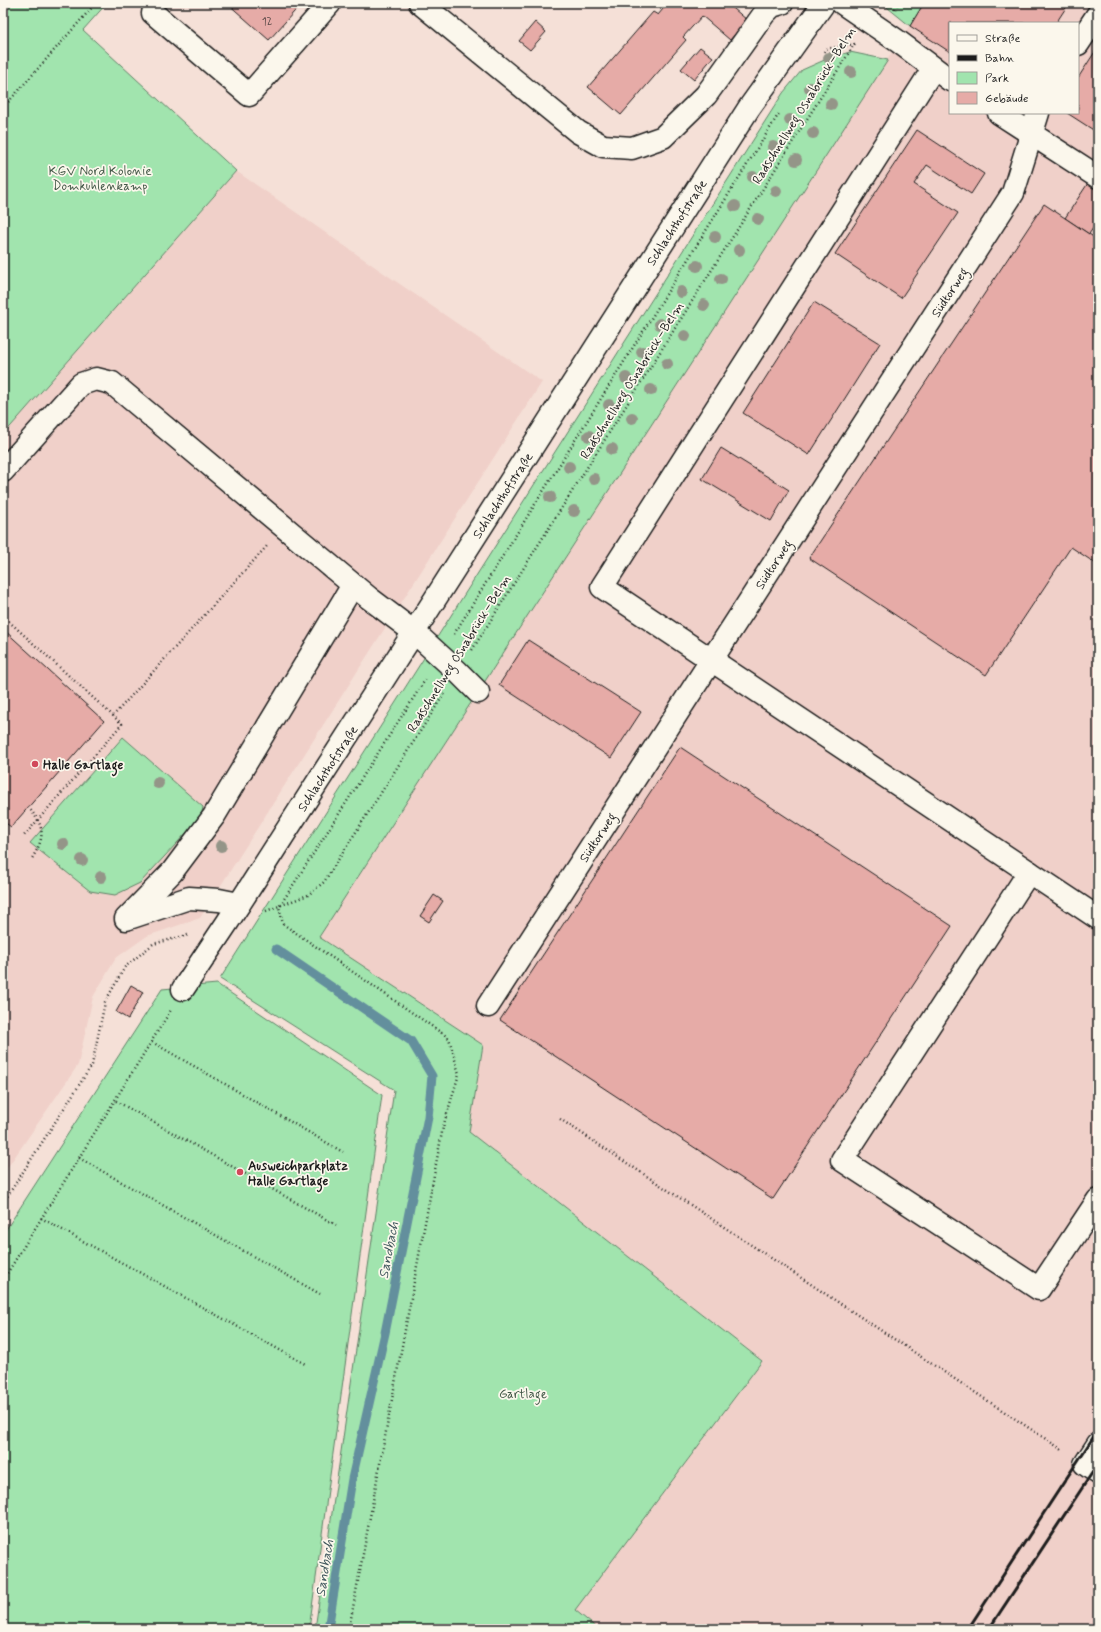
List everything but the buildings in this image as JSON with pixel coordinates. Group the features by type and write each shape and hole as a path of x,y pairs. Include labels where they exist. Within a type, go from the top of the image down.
{"street":[{"path":"153,12 249,95 330,3"},
{"path":"420,3 578,132 603,146 632,148 663,137 706,95 764,14 772,6 782,3"},
{"name":"Schlachthofstraße","path":"183,989 414,632 749,108 824,3"},
{"path":"842,3 942,74 602,587 1098,918"},
{"path":"1079,42 1098,14"},
{"path":"1001,114 1098,177"},
{"name":"Südtorweg","path":"488,1006 1013,193 1033,135 1038,114"},
{"path":"3,471 81,384 96,379 112,383 353,585 414,632 478,692"},
{"path":"239,904 189,898 126,919 172,872 214,816 353,585"},
{"path":"1029,872 842,1160 1039,1289 1098,1200"},
{"path":"1091,1468 1098,1444"}],"path":[{"path":"3,108 96,3"},
{"path":"821,55 826,49 855,44 874,48 875,26 898,3"},
{"name":"Radschnellweg Osnabrück–Belm","path":"227,923 279,907 308,896 324,882 855,44 875,26"},
{"path":"349,1629 443,1127 459,1074 449,1038 283,924 279,907 440,655 780,112"},
{"path":"113,716 284,527"},
{"path":"3,616 122,724 23,837"},
{"path":"28,807 38,817 42,832 40,846 31,860"},
{"path":"3,1203 92,1065 105,1002 125,967 153,944 189,934"},
{"path":"3,1280 116,1101 183,989"},
{"path":"152,1042 343,1152"},
{"path":"116,1101 336,1225"},
{"path":"560,1119 1091,1468"},
{"path":"79,1158 320,1294"},
{"path":"41,1218 307,1365"}],"shaded area":[{"path":"924,3 1098,3 1098,1629 598,1629 575,1610 762,1361 469,1132 483,1045 319,937"},
{"name":"Halle Gartlage","path":"236,171 542,382 200,918 147,936 116,958 93,997 78,1065 3,1174 3,435"}],"green space":[{"name":"KGV Nord Kolonie Domkuhlenkamp","path":"3,3 107,3 83,30 236,171 3,435"},
{"path":"882,3 924,3 910,26"},
{"name":"Gartlage","path":"850,52 888,60 319,937 483,1045 469,1132 762,1361 575,1610 598,1629 315,1629 394,1090 220,979 783,93 802,70 829,58"},
{"path":"123,737 203,807 201,817 140,883 115,895 90,891 30,843"},
{"path":"217,984 382,1095 309,1629 3,1629 3,1234 162,989"}],"waterway":[{"name":"Sandbach","path":"276,949 411,1041 432,1076 428,1117 385,1333 352,1479 328,1629"}],"railway":[{"path":"968,1629 1098,1430"},
{"path":"989,1629 1098,1464"}],"place":[{"name":"Halle Gartlage","path":"35,764"},
{"name":"Ausweichparkplatz Halle Gartlage","path":"240,1172"}]}
